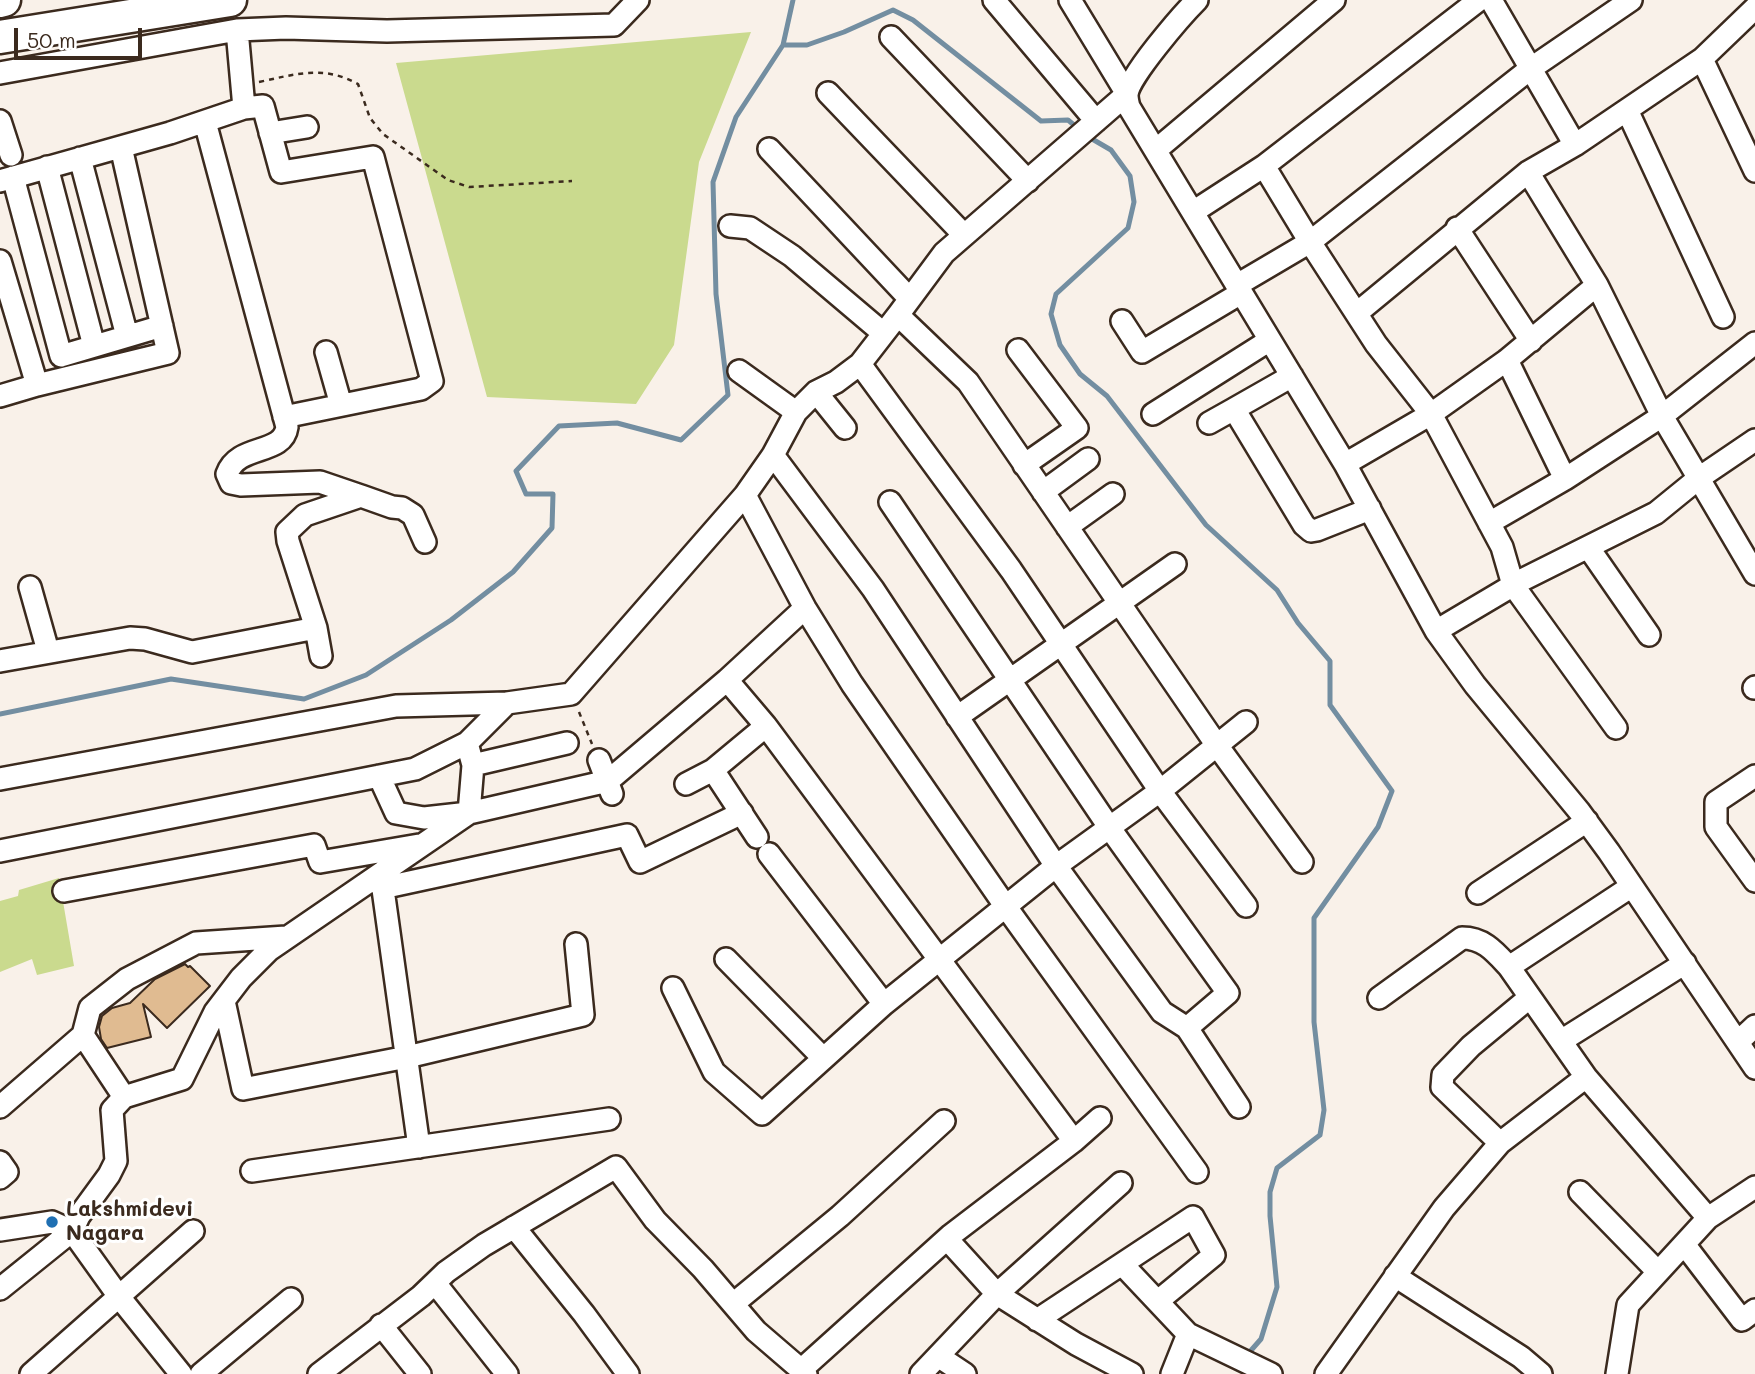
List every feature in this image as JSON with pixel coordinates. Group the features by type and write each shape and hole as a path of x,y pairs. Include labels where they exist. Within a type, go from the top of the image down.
{"highway":[{"path":"0,37 233,15"}],"street":[{"path":"0,73 233,15 286,28 387,32 614,25 638,0"},
{"path":"994,0 1095,123"},
{"path":"1070,0 1127,94 1129,107 1345,464 1436,631 1475,685 1587,821 1755,1068"},
{"path":"0,779 396,706 575,703 745,495 773,454 796,412 816,393 860,364 944,253 1127,94 1174,10 1197,0"},
{"path":"1156,150 1334,0"},
{"path":"1122,321 1142,352 1310,242 1530,69 1631,0"},
{"path":"1193,212 1264,166 1491,1 1575,145"},
{"path":"1357,313 1528,172 1575,145 1702,59 1755,8"},
{"path":"233,15 244,108"},
{"path":"891,37 1028,181"},
{"path":"1702,59 1755,171"},
{"path":"828,93 964,235"},
{"path":"162,326 61,356 7,179 205,122 244,108 263,106 281,172 373,157 432,381 421,389 283,413"},
{"path":"1627,110 1723,317"},
{"path":"205,122 287,427 286,435 280,443 245,454 231,464 227,474 231,483 241,485 320,482 413,514 425,542"},
{"path":"270,133 307,127"},
{"path":"0,396 37,384 168,353 121,147"},
{"path":"769,149 968,382 1216,744 1302,862"},
{"path":"80,158 127,336"},
{"path":"1264,166 1376,344 1431,414 1502,547 1513,586 1616,727"},
{"path":"47,167 94,346"},
{"path":"1528,172 1597,285 1661,415 1752,561"},
{"path":"730,226 750,228 792,256 883,333"},
{"path":"1457,228 1531,341"},
{"path":"0,261 37,384"},
{"path":"1345,464 1431,414 1507,360 1597,285"},
{"path":"1153,414 1270,340"},
{"path":"1489,523 1565,479 1661,415 1755,343"},
{"path":"1018,350 1077,428 1024,464"},
{"path":"326,352 341,405"},
{"path":"1507,360 1565,479"},
{"path":"860,364 1063,644 1160,791 1246,906"},
{"path":"739,371 796,412"},
{"path":"1209,423 1292,376"},
{"path":"816,393 845,428"},
{"path":"1234,408 1304,525 1311,531 1370,509"},
{"path":"1436,631 1513,586 1656,513 1699,478 1755,440"},
{"path":"773,454 873,589 1056,866 1162,1012 1187,1028 1239,1107"},
{"path":"1043,492 1088,459"},
{"path":"1067,527 1113,494"},
{"path":"745,495 805,608 873,715 1006,907 1197,1172"},
{"path":"321,656 316,628 287,532 305,515 361,496"},
{"path":"890,502 1109,827 1228,993 1187,1028"},
{"path":"1588,547 1649,635"},
{"path":"957,717 1175,564"},
{"path":"30,587 48,652"},
{"path":"379,776 396,813 424,818 469,813 610,788 805,608"},
{"path":"0,662 130,638 145,639 192,652 316,628"},
{"path":"727,680 766,726 1074,1141"},
{"path":"0,850 415,769 467,743 507,703"},
{"path":"673,988 714,1072 762,1114 884,1004 940,958 1056,866 1160,791 1245,722"},
{"path":"686,784 713,770 766,726"},
{"path":"0,1289 72,1231 116,1161 113,1110 124,1097 182,1079 215,1013 241,978 269,950 381,882 424,845 469,813 473,765 467,743"},
{"path":"473,765 567,743"},
{"path":"599,760 610,788"},
{"path":"713,770 763,845 884,1004"},
{"path":"1755,776 1716,802 1716,827 1755,881"},
{"path":"381,882 627,835 640,862 742,813"},
{"path":"1478,893 1587,821"},
{"path":"64,891 314,845 320,862 424,845"},
{"path":"381,882 419,1147"},
{"path":"1509,967 1632,886"},
{"path":"0,1107 83,1035 90,1008 127,979 196,943 289,937"},
{"path":"1379,998 1462,938 1472,938 1485,943 1509,967 1586,1077 1708,1218"},
{"path":"224,1001 243,1089 407,1057 583,1015 576,944"},
{"path":"726,958 823,1058"},
{"path":"1561,1041 1685,962"},
{"path":"1500,1143 1442,1087 1443,1074 1471,1046 1529,998"},
{"path":"1739,1041 1755,1026"},
{"path":"83,1035 124,1097"},
{"path":"1326,1374 1444,1208 1500,1143 1586,1077"},
{"path":"320,1374 465,1259 616,1167 655,1220 756,1331 804,1372 947,1239 1100,1118"},
{"path":"252,1171 609,1119"},
{"path":"733,1304 840,1216 944,1121"},
{"path":"0,1162 7,1172 0,1178"},
{"path":"921,1374 997,1294 1121,1183"},
{"path":"1617,1374 1628,1305 1708,1218 1755,1187"},
{"path":"1580,1192 1658,1272"},
{"path":"1037,1320 1193,1217 1214,1255 1158,1301"},
{"path":"0,1230 52,1222 72,1231 120,1298 181,1374"},
{"path":"514,1227 628,1374"},
{"path":"31,1374 194,1231"},
{"path":"947,1239 997,1294 1076,1344 1132,1374"},
{"path":"1684,1244 1742,1320 1755,1310"},
{"path":"1122,1264 1188,1334 1267,1372"},
{"path":"1395,1276 1504,1345 1541,1374"},
{"path":"435,1283 507,1374"},
{"path":"201,1374 290,1299"},
{"path":"382,1325 420,1374"},
{"path":"1172,1374 1188,1334"},
{"path":"938,1356 965,1374"}],"path":[{"path":"243,86 292,75 319,72 341,75 358,84 370,118 383,134 448,180 469,187 572,181"},
{"path":"575,703 599,760"}],"green space":[{"path":"751,32 699,162 674,345 636,404 487,397 396,63"},
{"path":"59,878 74,966 37,975 32,959 0,972 0,901 18,896 19,890"}],"building":[{"path":"185,964 210,986 167,1028 143,1004 151,1037 107,1048 101,1039 99,1027 102,1016 112,1008 130,1003 155,979"}],"waterway":[{"path":"0,714 171,679 304,699 366,675 451,620 513,572 552,528 553,494 526,494 516,471 559,426 617,423 681,440 728,395 716,294 713,182 736,117 783,45 793,0"},
{"path":"783,45 807,45 893,10 913,20 1041,121 1068,120 1080,130"},
{"path":"1087,136 1111,150 1130,176 1134,202 1128,228 1056,294 1051,314 1060,345 1080,374 1107,396 1206,525 1277,590 1298,623 1330,661 1330,705 1392,791 1378,827 1314,918 1314,1022 1324,1110 1320,1135 1277,1168 1270,1192 1277,1287 1261,1339 1247,1355"}],"place":[{"name":"Lakshmidevi Nagara","path":"52,1222"}]}
